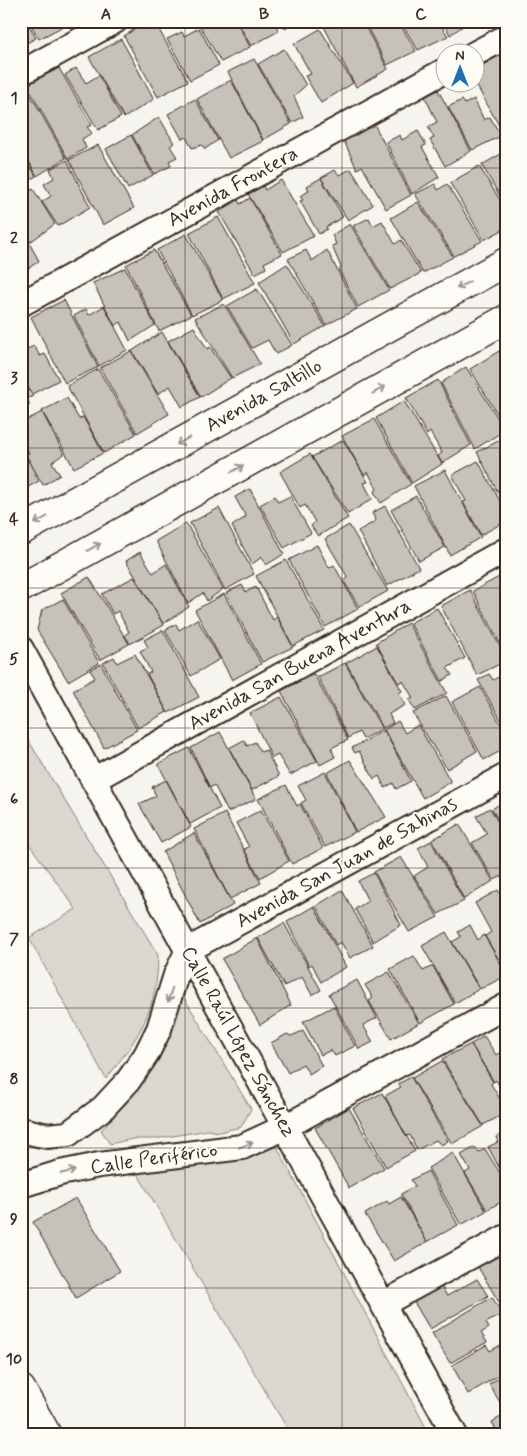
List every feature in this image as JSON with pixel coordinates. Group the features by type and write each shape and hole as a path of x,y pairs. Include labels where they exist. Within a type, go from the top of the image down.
{"street":[{"path":"21,73 114,21"},
{"path":"484,49 506,37"},
{"name":"Avenida Frontera","path":"21,304 434,77"},
{"name":"Avenida Saltillo","path":"21,531 506,262"},
{"path":"21,588 506,319"},
{"name":"Avenida San Buena Aventura","path":"94,780 506,550"},
{"name":"Calle Raúl López Sánchez","path":"21,649 455,1435"},
{"name":"Avenida San Juan de Sabinas","path":"188,950 506,776"},
{"path":"21,1130 47,1136 68,1134 102,1108 122,1088 146,1055 159,1028 176,975 188,950"},
{"name":"Calle Periférico","path":"21,1185 60,1173 99,1165 242,1148 285,1127 506,1006"},
{"path":"383,1304 506,1236"},
{"path":"21,1389 47,1435"}],"shaded area":[{"path":"21,728 158,955 155,992 144,1022 128,1050 106,1079 29,938 76,909 21,833"},
{"path":"183,996 251,1109 241,1127 219,1132 208,1130 155,1139 132,1139 110,1144 101,1130 132,1097 157,1060 177,1006"},
{"path":"277,1147 430,1435 291,1435 137,1173"}],"building":[{"path":"21,21 27,21 36,38 21,46"},
{"path":"29,21 71,21 71,22 39,39"},
{"path":"148,21 154,21 188,81 158,97 124,36"},
{"path":"209,21 236,21 250,47 221,62 200,26"},
{"path":"237,21 273,21 279,31 251,46"},
{"path":"281,21 296,21 285,28"},
{"path":"321,21 362,21 388,69 356,87"},
{"path":"364,21 398,21 416,51 387,65"},
{"path":"400,21 438,21 448,36 418,50"},
{"path":"443,21 470,21 450,35"},
{"path":"199,28 219,65 190,80 167,39 182,32 184,36"},
{"path":"320,29 353,83 321,103 305,76 311,74 294,44"},
{"path":"121,39 154,99 124,118 89,57"},
{"path":"284,49 306,85 294,96 303,117 292,123 258,64"},
{"path":"504,53 506,57 506,138 480,92 484,92 484,64"},
{"path":"254,59 291,124 263,140 228,72"},
{"path":"59,68 92,125 87,127 92,133 82,139 86,148 68,159 27,85"},
{"path":"76,68 86,83 99,75 121,117 98,130 65,75"},
{"path":"231,80 263,141 229,158 197,99"},
{"path":"29,92 66,158 37,176 21,147 21,96"},
{"path":"434,92 439,92 471,151 445,166 430,140 434,138 428,127 437,122 425,97"},
{"path":"195,99 218,140 205,149 202,145 192,148 186,137 182,139 168,114"},
{"path":"474,99 484,120 490,117 501,136 472,150 448,107 462,100 465,104"},
{"path":"159,117 174,143 170,146 177,157 169,161 171,166 154,174 132,135"},
{"path":"374,124 411,195 386,209 362,166 357,169 344,141"},
{"path":"418,131 426,145 422,147 439,177 412,194 386,142 400,135 402,140"},
{"path":"131,135 153,175 128,189 106,149"},
{"path":"98,145 134,208 103,225 69,160"},
{"path":"21,149 36,176 21,186"},
{"path":"506,151 506,207 482,165"},
{"path":"67,160 90,207 58,226 42,202 51,196 44,184 54,178 50,169"},
{"path":"479,166 506,210 506,228 484,240 450,183"},
{"path":"351,169 373,205 348,220 321,178 335,170 339,175"},
{"path":"321,178 343,217 326,227 327,229 319,234 300,201 303,200 300,196 309,191 307,186"},
{"path":"281,180 314,236 283,252 248,194 263,186 265,190"},
{"path":"435,184 438,190 447,184 482,241 454,256 415,194"},
{"path":"33,189 55,224 30,242 21,226 21,196"},
{"path":"250,198 282,254 264,263 266,268 255,274 219,212 238,200 240,204"},
{"path":"418,202 453,257 423,273 391,218"},
{"path":"218,217 255,283 223,299 189,233"},
{"path":"369,218 373,226 382,221 395,244 401,240 421,273 390,289 353,226"},
{"path":"350,224 389,290 358,307 339,270 341,267 332,246 336,244 332,235"},
{"path":"21,228 39,261 21,273"},
{"path":"186,234 223,300 192,315 157,250"},
{"path":"154,250 191,315 159,331 126,265"},
{"path":"306,250 312,261 327,250 357,309 326,325 288,259"},
{"path":"287,264 325,326 294,344 259,282"},
{"path":"125,268 155,325 130,341 121,322 115,326 93,283"},
{"path":"257,289 292,345 276,354 268,340 252,348 227,306"},
{"path":"64,300 98,367 65,383 31,317"},
{"path":"224,304 260,364 232,378 195,318"},
{"path":"104,306 127,350 99,366 74,316 86,309 89,315"},
{"path":"194,327 207,349 210,347 231,378 201,397 168,341"},
{"path":"162,332 200,397 182,407 170,386 158,394 132,351"},
{"path":"23,345 25,350 34,346 40,356 45,354 59,380 32,394 21,375 21,346"},
{"path":"131,351 169,414 137,433 100,368"},
{"path":"499,351 506,361 506,428 470,369"},
{"path":"466,367 505,430 475,449 441,383"},
{"path":"98,369 136,434 104,453 67,386"},
{"path":"21,376 33,396 27,399 30,405 21,410"},
{"path":"438,380 471,445 442,463 438,456 442,453 430,432 427,435 406,398"},
{"path":"67,398 79,419 83,417 103,453 74,468 42,411"},
{"path":"404,401 442,464 412,483 376,418"},
{"path":"42,412 64,454 52,462 60,475 43,485 26,455 29,453 21,437 21,423"},
{"path":"374,419 411,484 381,503 374,492 377,489 368,472 364,475 342,436"},
{"path":"506,437 506,508 477,452"},
{"path":"343,440 368,482 364,483 372,499 348,514 312,457"},
{"path":"21,447 39,481 21,491"},
{"path":"310,454 348,518 318,536 311,526 315,522 305,505 300,508 280,472"},
{"path":"478,461 506,512 506,521 481,535 463,502 466,501 452,475"},
{"path":"445,470 481,537 450,555 414,486"},
{"path":"250,489 284,554 266,565 262,557 252,564 232,526 246,517 235,497"},
{"path":"275,496 278,502 290,496 311,533 284,548 260,505"},
{"path":"416,496 445,547 419,561 391,510"},
{"path":"385,506 419,568 387,586 358,531 376,521 372,513"},
{"path":"219,508 254,574 225,590 190,523"},
{"path":"186,523 223,589 207,601 203,593 188,603 156,541"},
{"path":"349,525 388,591 359,607 344,581 348,578 325,539"},
{"path":"317,545 329,568 334,565 358,609 325,627 289,560"},
{"path":"140,552 153,573 166,564 189,607 163,624 126,561"},
{"path":"286,560 324,630 293,646 256,576"},
{"path":"501,576 506,585 506,655 473,591"},
{"path":"89,577 129,644 100,660 61,593"},
{"path":"134,577 164,625 130,644 125,635 129,632 118,611 113,614 102,594"},
{"path":"242,585 246,592 256,587 273,620 277,617 293,647 262,662 226,593"},
{"path":"470,590 506,658 506,661 477,675 441,606"},
{"path":"224,594 261,664 232,680 195,610"},
{"path":"63,599 99,663 68,681 37,630 42,610"},
{"path":"437,608 465,658 447,668 452,675 442,681 410,623"},
{"path":"197,619 220,659 191,676 165,630 176,624 179,630"},
{"path":"408,623 447,693 415,710 409,700 413,698 403,681 398,683 376,643"},
{"path":"163,630 199,697 168,713 147,674 151,672 140,651 148,647 144,640"},
{"path":"377,646 402,691 399,693 405,705 389,714 393,723 383,728 346,663"},
{"path":"135,654 167,712 138,728 103,663 114,657 117,663"},
{"path":"345,663 382,729 363,739 359,732 348,738 318,677"},
{"path":"101,664 137,730 104,748 73,690 95,678 90,670"},
{"path":"506,673 506,729 478,680 489,674 493,680"},
{"path":"314,674 348,740 331,748 335,757 320,765 281,691"},
{"path":"480,687 506,734 506,748 484,760 452,702"},
{"path":"446,696 477,751 447,769 413,713"},
{"path":"281,697 317,761 290,775 278,755 272,758 250,713"},
{"path":"398,721 405,733 418,725 451,782 423,798 384,730"},
{"path":"384,730 411,781 396,789 393,783 385,788 379,776 374,779 359,751 355,753 352,748"},
{"path":"220,732 256,799 228,812 214,785 210,788 191,748"},
{"path":"244,740 247,746 255,742 261,752 266,750 279,776 252,790 229,748"},
{"path":"189,748 220,808 190,824 158,764"},
{"path":"350,760 386,817 356,832 327,773"},
{"path":"325,772 355,832 325,847 301,803 306,800 298,786"},
{"path":"166,780 191,827 161,843 139,804 156,796 152,787"},
{"path":"286,785 297,806 300,804 323,848 292,864 258,799"},
{"path":"506,800 506,835 492,809"},
{"path":"490,808 506,836 506,874 494,880 472,843 487,834 476,816"},
{"path":"261,810 289,861 260,878 244,849 249,847 236,823"},
{"path":"225,813 261,883 230,899 194,829"},
{"path":"459,824 493,881 464,899 432,840"},
{"path":"194,833 233,905 200,924 163,852"},
{"path":"431,841 464,901 438,914 414,876 428,867 418,848"},
{"path":"401,857 438,917 409,932 374,872"},
{"path":"374,873 401,925 373,942 355,909 368,901 358,881"},
{"path":"342,890 373,946 350,958 341,942 336,945 316,906"},
{"path":"498,890 506,904 506,972 485,936 491,932 475,903"},
{"path":"314,906 346,967 321,982 312,964 309,966 287,922"},
{"path":"284,923 321,990 312,995 302,977 284,986 258,938"},
{"path":"470,925 478,940 484,935 506,973 506,976 480,989 452,942 461,937 458,932"},
{"path":"446,932 479,989 455,1003 422,946"},
{"path":"257,938 291,1005 260,1025 222,959"},
{"path":"414,956 423,971 433,966 454,1004 420,1023 390,969"},
{"path":"389,972 419,1023 391,1039 369,1001 373,998 365,985"},
{"path":"357,980 377,1018 363,1025 373,1042 359,1049 329,994"},
{"path":"334,1006 355,1046 335,1056 331,1050 321,1055 303,1022"},
{"path":"506,1024 506,1037 500,1027"},
{"path":"303,1031 322,1066 309,1074 303,1064 288,1073 271,1043 287,1034 291,1036"},
{"path":"484,1036 496,1055 506,1049 506,1097 496,1080 494,1082 471,1044"},
{"path":"471,1044 506,1109 506,1113 483,1125 442,1059"},
{"path":"442,1061 483,1126 452,1144 412,1078"},
{"path":"411,1077 448,1141 441,1145 436,1140 417,1150 410,1135 406,1136 385,1096 401,1087 398,1084"},
{"path":"382,1093 415,1151 386,1167 353,1108"},
{"path":"349,1108 384,1168 349,1188 315,1128"},
{"path":"506,1132 506,1180 488,1147 498,1142 496,1137"},
{"path":"475,1147 479,1152 485,1149 506,1183 506,1199 487,1210 465,1173 470,1170 461,1155"},
{"path":"453,1153 486,1211 461,1225 428,1168"},
{"path":"428,1171 458,1225 427,1242 401,1194 415,1186 411,1180"},
{"path":"401,1197 427,1242 394,1261 365,1214 387,1201 389,1204"},
{"path":"76,1198 120,1271 76,1298 33,1222"},
{"path":"506,1251 506,1314 478,1267"},
{"path":"477,1279 488,1296 430,1329 414,1302 441,1286 447,1296"},
{"path":"492,1297 502,1314 486,1323 489,1328 481,1333 487,1342 450,1363 432,1333"},
{"path":"506,1342 506,1371 468,1394 452,1365 486,1345 490,1351"},
{"path":"506,1374 506,1408 504,1409 489,1384"},
{"path":"506,1414 506,1435 499,1435 492,1422"}]}
